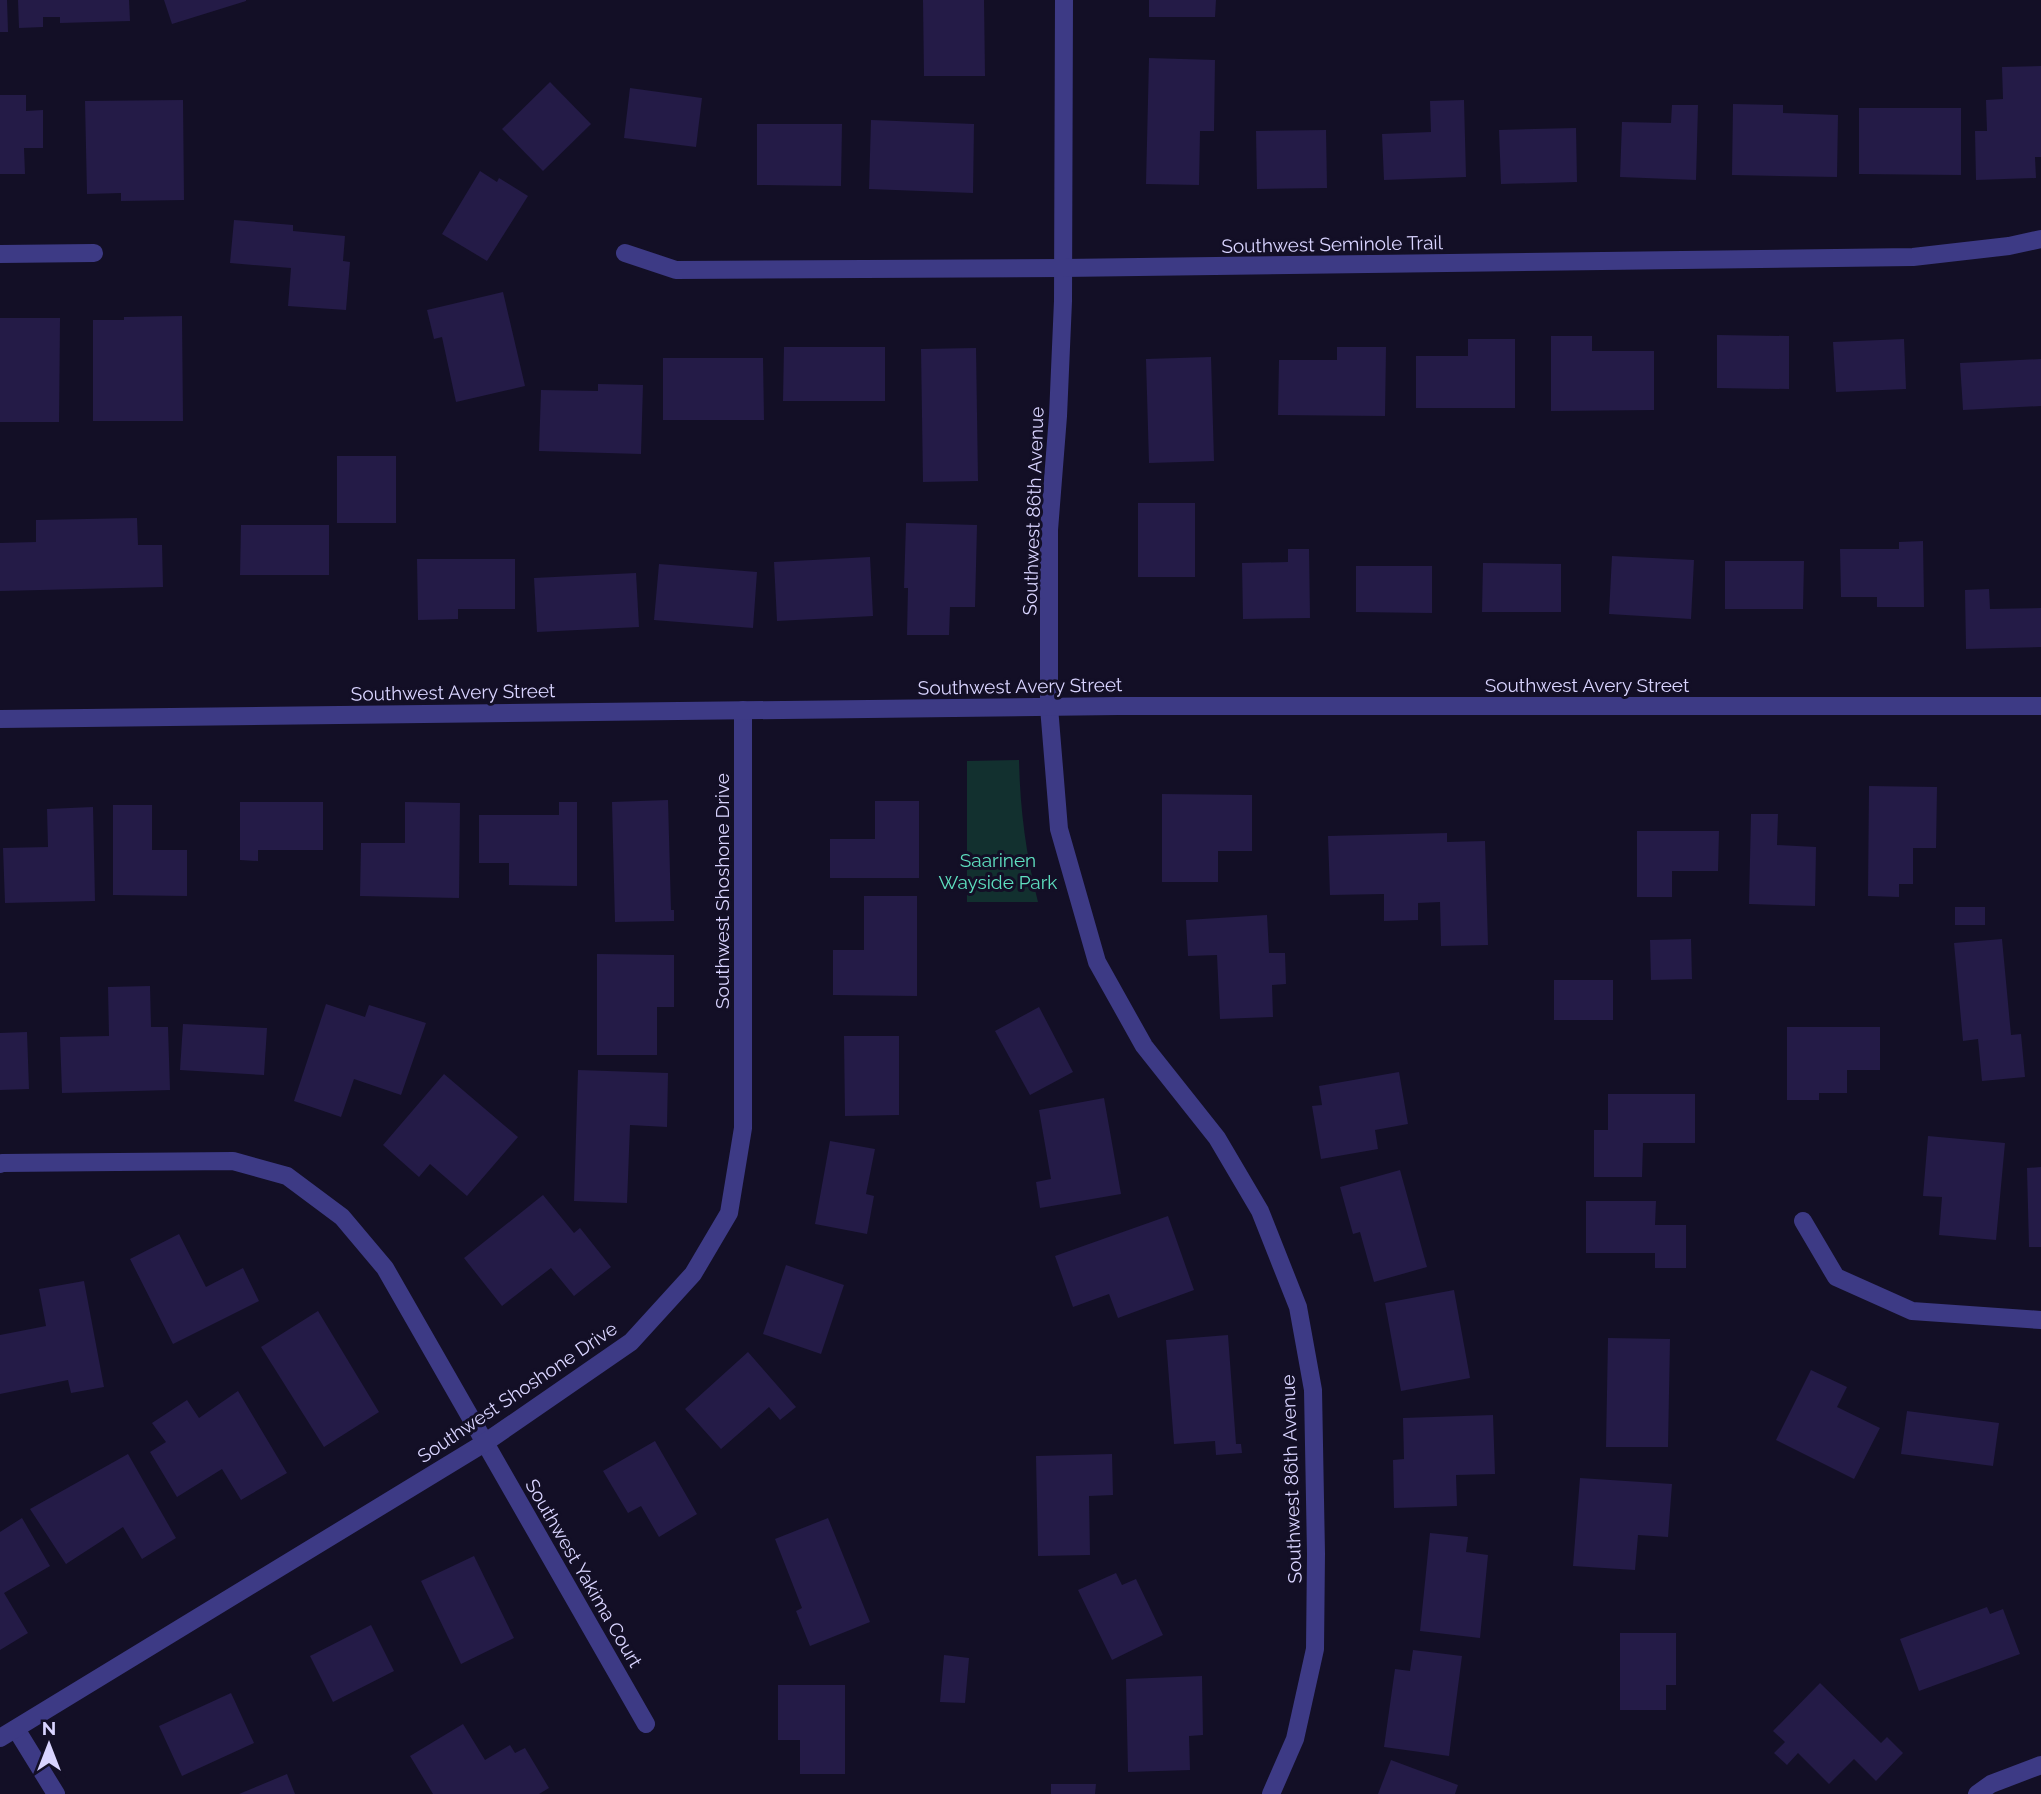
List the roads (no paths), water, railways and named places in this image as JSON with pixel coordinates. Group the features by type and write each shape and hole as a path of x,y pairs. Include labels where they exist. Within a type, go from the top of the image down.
{"street":[{"name":"Southwest 86th Avenue","path":"1064,0 1063,268 1058,416 1049,530 1049,707 1059,829 1097,962 1144,1046 1217,1138 1260,1212 1298,1307 1313,1390 1315,1649 1295,1739 1270,1794"},
{"name":"Southwest Seminole Trail","path":"625,253 676,270 1063,268 1913,257 2008,246 2041,239"},
{"path":"0,254 94,253"},
{"name":"Southwest Avery Street","path":"0,719 1049,707 2041,706"},
{"name":"Southwest Shoshone Drive","path":"8,1733 486,1442 631,1342 693,1274 729,1213 743,1128 743,710"},
{"name":"Southwest Yakima Court","path":"0,1164 233,1161 287,1176 342,1217 385,1268 646,1724"},
{"path":"1803,1221 1836,1277 1912,1311 2041,1320"},
{"path":"8,1733 55,1794"},
{"path":"1978,1794 1991,1784 2041,1765"}],"park label":[{"name":"Saarinen Wayside Park","path":"998,871"}]}
